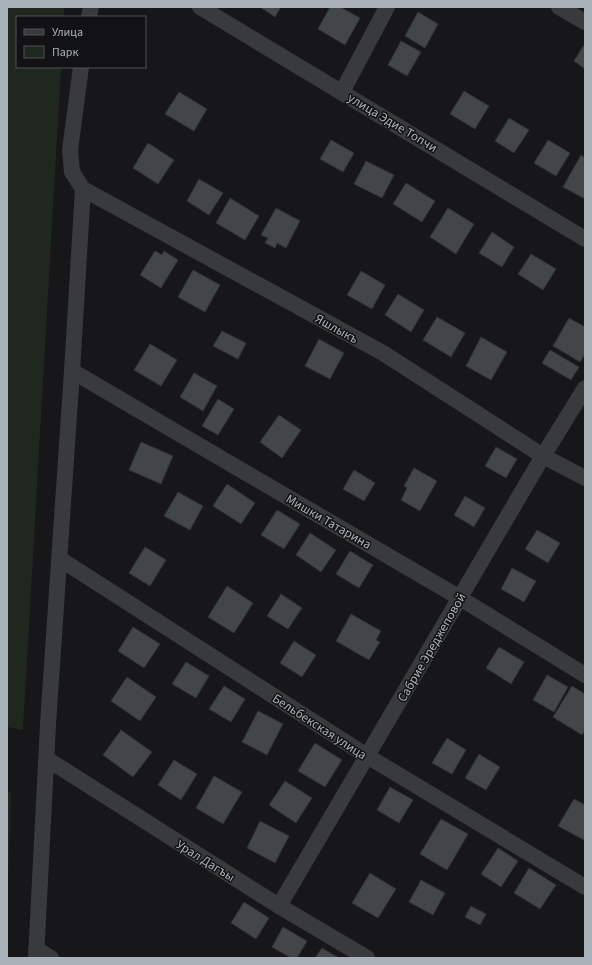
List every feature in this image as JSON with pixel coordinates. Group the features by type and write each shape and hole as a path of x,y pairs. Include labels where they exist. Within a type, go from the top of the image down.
{"street":[{"name":"улица Эдие Топчи","path":"200,7 585,239"},
{"path":"342,92 387,7"},
{"path":"559,7 585,22"},
{"path":"51,958 36,954 82,189 72,172 70,150 81,68"},
{"name":"Яшлыкъ","path":"82,189 383,353 543,456 585,478"},
{"name":"Мишки Татарина","path":"72,371 460,598 585,675"},
{"name":"Сабрие Эреджеповой","path":"279,906 543,456 585,388"},
{"name":"Бельбекская улица","path":"60,559 367,756 585,887"},
{"name":"Урал Дагъы","path":"47,759 279,906 367,958"}],"green space":[{"path":"7,7 64,7 64,16 16,16 16,68 61,68 23,730 7,727"},
{"path":"7,792 11,793 7,906"}],"building":[{"path":"260,7 281,7 275,17"},
{"path":"330,7 340,7 360,18 345,45 318,29"},
{"path":"418,12 438,24 425,48 405,36"},
{"path":"401,41 421,52 407,76 388,65"},
{"path":"584,45 585,46 585,69 574,61"},
{"path":"464,91 489,106 475,129 450,114"},
{"path":"179,92 207,109 194,131 165,114"},
{"path":"509,118 529,130 514,153 495,141"},
{"path":"331,140 354,153 343,172 320,159"},
{"path":"548,140 570,153 556,176 534,163"},
{"path":"148,143 174,160 158,184 133,168"},
{"path":"581,155 585,158 585,199 563,187"},
{"path":"366,161 394,175 382,198 354,184"},
{"path":"199,179 223,193 209,215 187,201"},
{"path":"406,183 435,201 422,222 393,204"},
{"path":"230,198 259,216 245,240 216,223"},
{"path":"276,208 300,221 286,248 277,243 275,248 265,243 268,238 261,235"},
{"path":"448,208 474,224 456,254 430,237"},
{"path":"492,232 514,247 502,267 479,253"},
{"path":"155,251 162,255 164,251 178,260 161,288 140,275"},
{"path":"531,254 556,269 543,290 518,274"},
{"path":"193,270 220,285 205,312 178,297"},
{"path":"361,271 385,285 372,309 347,295"},
{"path":"398,294 424,310 411,332 385,315"},
{"path":"437,317 465,333 451,357 423,340"},
{"path":"569,318 585,327 585,354 580,362 553,346"},
{"path":"222,331 246,343 238,359 213,346"},
{"path":"481,337 507,352 491,380 466,366"},
{"path":"319,339 344,353 330,379 305,366"},
{"path":"150,344 177,360 161,386 134,370"},
{"path":"550,350 579,367 571,380 542,363"},
{"path":"194,373 217,386 203,411 180,397"},
{"path":"218,399 234,409 218,435 202,426"},
{"path":"279,415 301,430 282,458 260,442"},
{"path":"141,442 173,456 161,484 129,470"},
{"path":"496,447 517,459 506,478 485,466"},
{"path":"414,468 437,481 420,511 401,500 407,488 404,486"},
{"path":"354,470 375,483 364,501 343,489"},
{"path":"227,484 255,503 241,524 213,506"},
{"path":"178,492 203,506 190,530 164,516"},
{"path":"465,496 485,508 474,527 454,515"},
{"path":"277,510 300,524 284,549 261,535"},
{"path":"537,530 560,543 548,563 525,549"},
{"path":"310,533 336,550 321,572 296,555"},
{"path":"145,547 166,560 150,586 129,573"},
{"path":"350,551 373,565 359,588 336,574"},
{"path":"512,568 536,581 524,602 501,589"},
{"path":"227,586 253,603 234,633 208,617"},
{"path":"281,594 302,608 288,629 267,616"},
{"path":"351,614 381,631 376,640 380,642 369,660 336,641"},
{"path":"133,627 160,644 144,668 118,651"},
{"path":"294,641 316,655 302,677 280,663"},
{"path":"499,647 524,662 511,684 486,668"},
{"path":"186,662 209,676 196,698 172,684"},
{"path":"547,675 568,687 554,712 533,700"},
{"path":"127,677 156,697 140,721 111,701"},
{"path":"224,686 245,699 231,722 209,709"},
{"path":"572,686 585,694 585,731 582,735 553,717"},
{"path":"258,711 283,724 267,755 242,742"},
{"path":"121,730 152,752 133,777 103,755"},
{"path":"447,738 466,750 452,774 432,763"},
{"path":"315,743 342,760 325,787 298,771"},
{"path":"479,754 500,767 486,790 465,778"},
{"path":"174,760 197,774 181,800 158,785"},
{"path":"214,776 242,792 223,824 196,808"},
{"path":"285,781 312,798 296,823 269,805"},
{"path":"390,787 413,800 399,823 377,810"},
{"path":"574,799 585,805 584,840 558,826"},
{"path":"441,819 468,834 447,870 420,854"},
{"path":"260,821 289,836 275,863 247,848"},
{"path":"498,848 518,861 501,887 481,874"},
{"path":"529,868 556,885 540,909 514,893"},
{"path":"370,873 396,889 378,918 352,903"},
{"path":"421,880 445,893 433,915 409,902"},
{"path":"244,902 269,918 256,939 231,923"},
{"path":"471,906 486,914 480,925 465,917"},
{"path":"283,927 307,941 297,958 291,958 272,947"},
{"path":"322,948 339,958 315,958"}]}
